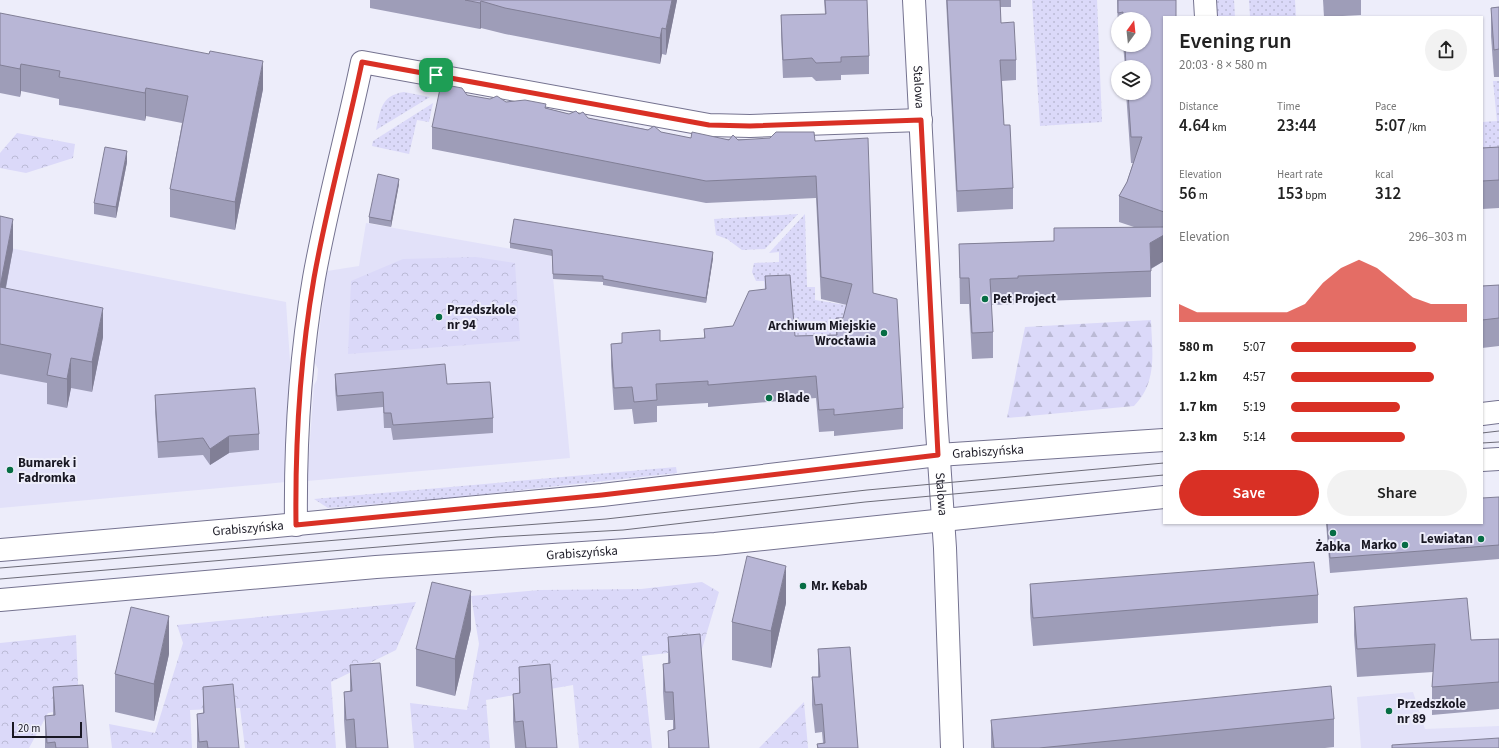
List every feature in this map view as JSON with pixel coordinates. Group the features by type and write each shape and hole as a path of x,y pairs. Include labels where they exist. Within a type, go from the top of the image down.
{"main road":[{"name":"Stalowa","path":"914,0 938,455 943,520 952,748"},
{"path":"1205,0 1206,16"},
{"path":"296,525 299,402 314,279 362,62 709,125 750,126 921,120"},
{"path":"1483,414 1499,412"},
{"name":"Grabiszyńska","path":"0,550 296,525 602,495 938,455 1163,440"},
{"path":"1483,460 1499,459"},
{"name":"Grabiszyńska","path":"0,600 368,568 715,544 1163,498"}],"shaded area":[{"name":"Przedszkole nr 94","path":"366,223 551,256 570,458 307,481 314,385 317,380 318,369 315,363 327,271 359,266"},
{"path":"0,246 286,302 291,376 285,454 286,482 0,508"},
{"name":"Przedszkole nr 89","path":"1413,692 1425,729 1499,726 1499,748 1361,748 1357,697"}],"green space":[{"path":"1032,0 1097,0 1102,122 1040,126"},
{"path":"1217,0 1234,0 1235,16 1217,16"},
{"path":"1249,0 1295,0 1296,16 1250,16"},
{"path":"1493,81 1499,81 1499,159 1483,160 1483,122 1497,121"},
{"path":"404,92 430,97 376,130 383,105 390,97"},
{"path":"433,103 429,122 417,120 409,154 372,146 373,141"},
{"path":"17,133 75,144 73,158 26,173 0,168 0,153"},
{"path":"798,214 765,249 742,250 727,239 716,235 714,219"},
{"path":"805,214 807,287 815,287 815,300 852,306 853,339 795,360 765,298 764,281 756,281 752,272 754,263 779,262 779,252 769,253"},
{"path":"476,257 515,263 520,341 348,354 351,281 403,259"},
{"path":"1151,320 1152,366 1147,387 1142,397 1134,406 1007,418 1025,327"},
{"path":"676,467 677,473 448,498 328,508 314,499"},
{"path":"702,582 719,592 702,649 642,656 652,748 579,748 573,685 486,700 490,748 414,748 410,703 467,710 479,644 471,596 540,590 641,589"},
{"path":"416,602 396,650 331,682 336,748 245,748 240,708 190,710 192,748 112,748 109,724 155,733 183,643 177,625"},
{"path":"76,635 79,707 48,713 29,748 0,748 0,643"},
{"path":"804,702 808,748 759,748"}],"building":[{"path":"465,0 672,0 666,29 662,28 660,38 505,8 481,1 480,3"},
{"path":"825,0 867,0 869,56 841,57 841,62 816,63 812,58 783,60 781,15 826,14"},
{"path":"947,0 1000,0 1001,23 1014,22 1016,60 1000,60 1004,125 1010,125 1013,188 957,191"},
{"path":"1118,0 1176,0 1176,16 1163,16 1163,212 1119,196 1127,182 1142,137 1131,137 1128,100 1151,100 1151,60 1126,60 1125,52 1151,52 1151,12 1118,12"},
{"path":"1499,7 1499,49 1494,50 1491,8"},
{"path":"0,13 209,54 210,51 263,61 235,202 170,189 188,96 146,88 145,93 59,77 60,71 21,64 20,69 0,65"},
{"path":"441,84 462,88 467,95 490,99 497,96 506,102 525,100 546,104 545,108 569,114 576,111 579,114 583,112 588,118 648,130 654,126 661,132 691,138 692,132 729,140 733,135 738,140 770,138 776,132 814,132 815,141 868,138 873,293 897,299 903,408 834,415 834,409 819,410 816,376 708,385 708,381 656,384 657,400 634,402 632,387 614,388 611,344 622,343 622,333 660,330 660,341 705,338 704,329 733,326 749,291 766,289 765,276 790,275 795,336 837,335 836,318 843,318 852,284 821,277 816,176 706,181 432,127"},
{"path":"105,147 127,151 116,207 94,203"},
{"path":"1499,147 1499,180 1483,181 1483,148"},
{"path":"378,174 399,179 391,221 369,217"},
{"path":"0,216 13,219 0,287"},
{"path":"514,219 713,252 706,298 603,279 603,276 553,274 552,250 510,243"},
{"path":"1163,227 1163,236 1150,243 1151,271 1018,276 1018,278 990,279 993,332 972,333 969,278 960,278 959,244 1054,241 1054,228"},
{"path":"1499,285 1499,318 1483,320 1483,286"},
{"path":"0,287 103,308 92,362 71,358 67,379 47,375 51,354 0,344"},
{"path":"445,364 447,384 490,382 493,418 393,425 391,413 384,413 383,392 337,396 335,374"},
{"path":"255,388 259,434 229,436 210,449 203,438 158,442 155,395"},
{"path":"1499,497 1499,545 1330,558 1327,524 1483,524 1483,498"},
{"path":"747,556 786,566 771,631 732,622"},
{"path":"1314,562 1318,595 1033,618 1030,584"},
{"path":"432,582 471,591 455,659 416,649"},
{"path":"1467,598 1471,640 1499,639 1499,682 1432,687 1435,644 1357,649 1354,607"},
{"path":"131,607 169,616 154,684 115,674"},
{"path":"700,634 709,748 669,748 668,731 675,729 673,692 665,692 663,664 670,663 668,637"},
{"path":"850,647 858,748 818,748 817,744 825,743 822,704 815,705 812,677 820,677 818,649"},
{"path":"380,663 388,748 356,748 354,719 346,720 344,692 352,691 350,665"},
{"path":"550,664 557,748 526,748 523,721 515,722 513,694 520,693 519,667"},
{"path":"233,684 239,748 208,748 207,741 199,742 197,714 204,713 203,687"},
{"path":"83,685 88,748 56,748 55,742 47,743 45,716 55,715 53,687"},
{"path":"1331,686 1334,719 1039,748 994,748 991,720"},
{"path":"1499,738 1499,748 1392,748 1392,745"}],"tram line":[{"path":"1483,433 1499,431"},
{"path":"1483,443 1499,442"},
{"path":"0,568 606,519 867,490 1163,463"},
{"path":"0,579 497,537 623,530 865,502 1163,475"}],"place":[{"name":"Pet Project","path":"985,299"},
{"name":"Przedszkole nr 94","path":"439,317"},
{"name":"Archiwum Miejskie Wrocławia","path":"884,333"},
{"name":"Blade","path":"769,398"},
{"name":"Bumarek i Fadromka","path":"10,470"},
{"name":"Żabka","path":"1333,533"},
{"name":"Lewiatan","path":"1481,539"},
{"name":"Marko","path":"1405,545"},
{"name":"Mr. Kebab","path":"803,586"},
{"name":"Przedszkole nr 89","path":"1389,711"}],"route":[{"path":"362,62 436,75 622,109 636,113 709,125 750,126 884,120 921,120 938,455 602,495 296,525 299,402 314,279 318,255 362,62"}]}
